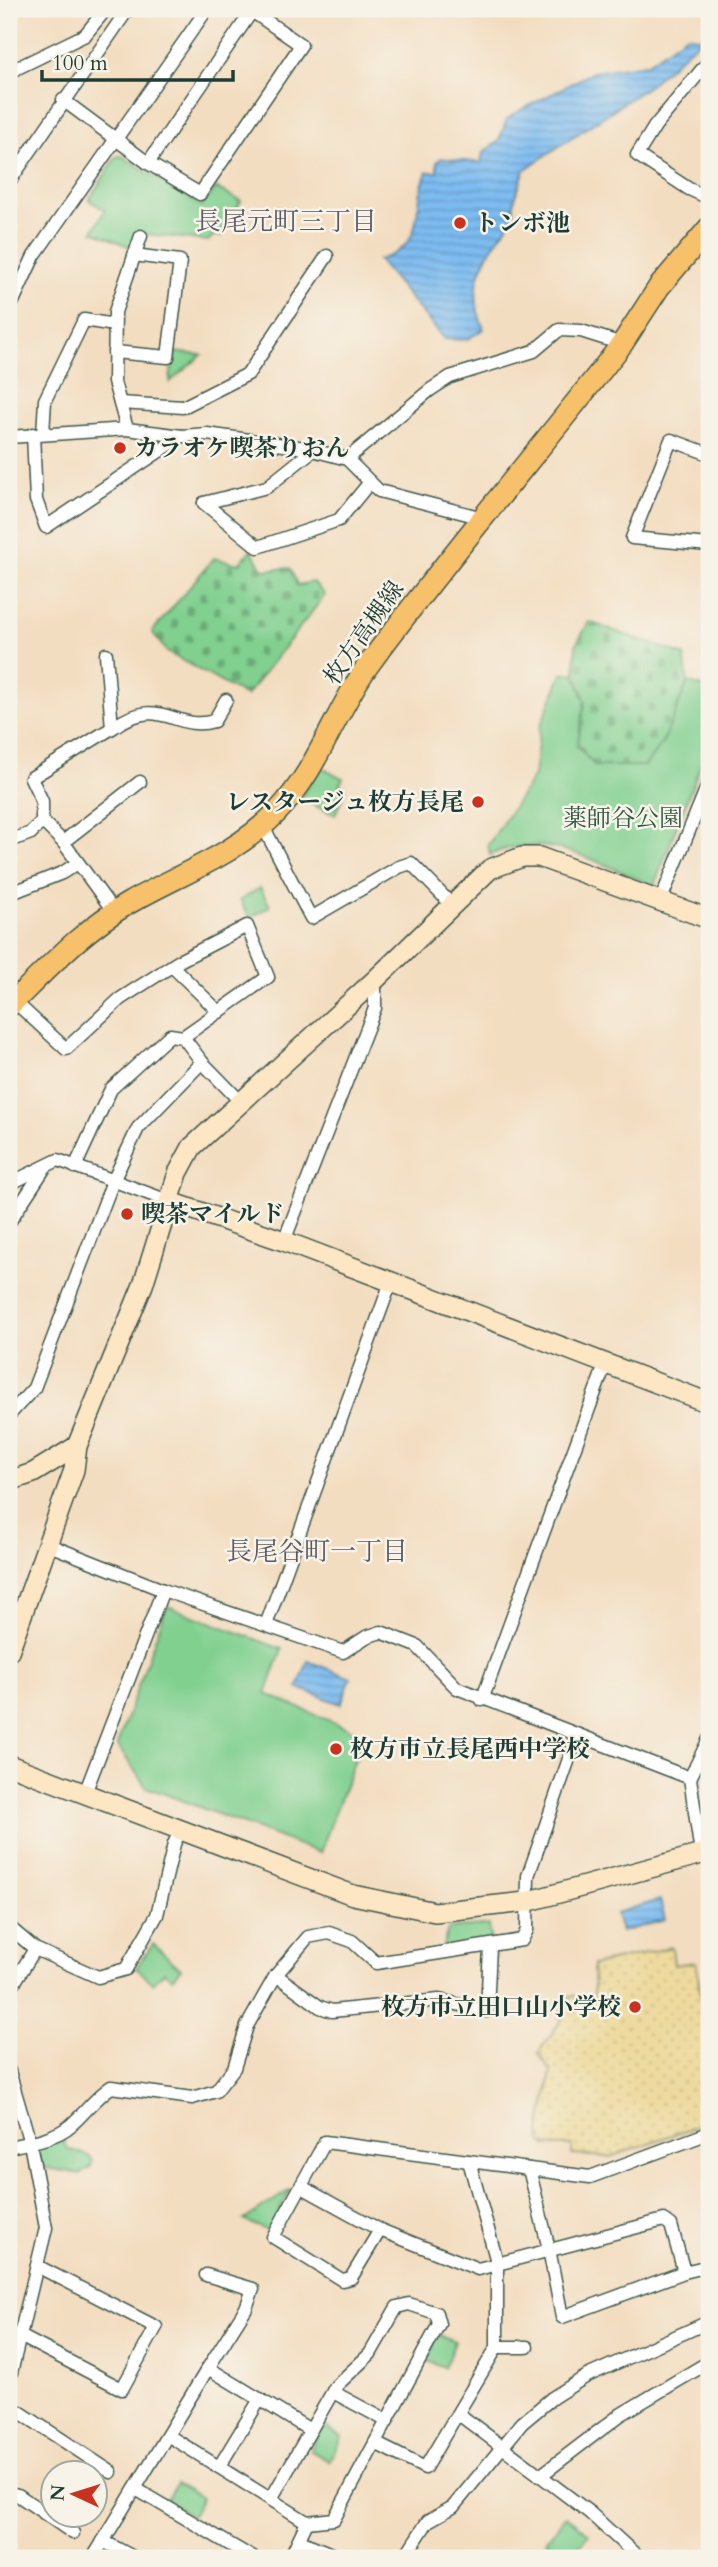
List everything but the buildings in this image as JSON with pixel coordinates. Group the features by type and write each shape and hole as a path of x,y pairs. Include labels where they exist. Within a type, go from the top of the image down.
{"main road":[{"name":"枚方高槻線","path":"11,1003 90,928 114,912 234,848 279,810 309,770 368,667 622,344 659,286 709,228"}],"street":[{"path":"9,72 85,35 106,9"},
{"path":"9,182 128,9"},
{"path":"9,310 12,294 34,256 207,9"},
{"path":"63,100 148,163 200,194 301,45 250,10 148,163"},
{"path":"709,61 655,126 637,155 689,189 709,198"},
{"path":"127,429 114,382 114,312 141,236"},
{"path":"114,352 168,357 180,261 135,255"},
{"path":"120,403 183,407 248,374 327,256"},
{"path":"114,324 84,320 45,400 38,434 36,500 46,527 182,436"},
{"path":"347,458 430,390 450,377 534,351 559,330 581,331 622,344"},
{"path":"9,437 127,429 182,436 207,434 313,450 347,458 379,491 484,518"},
{"path":"709,454 671,440 632,538 709,545"},
{"path":"313,450 267,487 204,503 258,547 339,520 370,482"},
{"path":"106,654 113,728"},
{"path":"9,841 31,833 42,821 42,801 31,778 132,714 148,712 203,724 214,721 226,700"},
{"path":"63,842 140,782"},
{"path":"660,902 709,782"},
{"path":"42,821 63,842 114,912"},
{"path":"263,826 311,918 398,867 411,863 452,905"},
{"path":"9,1651 74,1470 77,1446 143,1285 178,1173 192,1147 375,980 490,869 522,857 539,857 709,919"},
{"path":"9,894 62,873 78,863"},
{"path":"11,1003 66,1049 120,999 172,966 247,926 268,977 183,1037 170,1035 111,1089 75,1167"},
{"path":"172,966 219,1012"},
{"path":"284,1241 375,1008 375,980"},
{"path":"183,1037 202,1062 240,1101"},
{"path":"9,1415 34,1388 113,1181 138,1128 202,1062"},
{"path":"9,1184 58,1160 284,1241 709,1403"},
{"path":"9,1222 44,1168"},
{"path":"266,1625 391,1282"},
{"path":"482,1700 605,1365"},
{"path":"9,1481 42,1469 77,1446"},
{"path":"49,1545 163,1590 343,1652 366,1637 381,1632 417,1646 457,1688 482,1700 690,1778"},
{"path":"86,1793 163,1590"},
{"path":"9,2147 30,2143 70,2127 90,2102 111,2087 192,2098 216,2091 234,2068 247,2026 276,1975 308,1937 329,1933 352,1941 376,1963 522,1940 527,1930 528,1876 577,1737"},
{"path":"9,1765 364,1898 435,1912 526,1902 705,1853 690,1778 709,1739"},
{"path":"9,1927 34,1949 98,1977 127,1969 157,1915 174,1844 180,1831"},
{"path":"276,1975 320,2007 332,2011 439,2000 487,2011 490,1947"},
{"path":"9,1991 34,1949"},
{"path":"9,2071 30,2143 46,2228 9,2381"},
{"path":"380,2230 351,2278 342,2280 273,2236 302,2187 324,2142 590,2177 709,2133"},
{"path":"375,2444 425,2468 460,2415 497,2347 497,2262 469,2161"},
{"path":"529,2168 562,2317 684,2272 709,2266"},
{"path":"302,2187 380,2230 478,2269 664,2221 671,2225 684,2272"},
{"path":"20,2336 122,2389 156,2327 37,2266"},
{"path":"93,2558 246,2308 253,2288 206,2275"},
{"path":"169,2436 307,2522 334,2519 439,2323 436,2313 409,2304 397,2306 370,2354 333,2392 271,2499"},
{"path":"404,2558 428,2521 453,2507 522,2423 552,2398 587,2376 707,2325"},
{"path":"497,2347 527,2347"},
{"path":"540,2476 620,2414 709,2362"},
{"path":"208,2368 310,2430"},
{"path":"333,2392 387,2421"},
{"path":"219,2467 260,2399"},
{"path":"9,2405 111,2472"},
{"path":"460,2415 590,2514 639,2558"},
{"path":"136,2489 253,2558"},
{"path":"9,2493 18,2495 73,2533"},
{"path":"290,2558 307,2522"},
{"path":"300,2541 341,2558"},
{"path":"103,2542 135,2558"}],"sand":[{"name":"枚方市立田口山小学校","path":"672,1947 674,1965 696,1962 709,2053 709,2122 610,2157 572,2155 572,2146 546,2146 541,2141 540,2132 551,2071 538,2053 560,2022 564,1996 577,1996 576,2011 594,1996 593,1965"}],"green space":[{"path":"122,156 201,206 216,188 241,201 221,236 214,235 208,241 136,233 130,247 93,231 105,210 89,200 116,157"},
{"path":"173,352 202,355 170,382"},
{"path":"251,550 264,570 290,568 297,585 313,582 325,595 246,696 167,652 152,632 214,558 239,564"},
{"path":"589,622 684,655 688,682 663,742 645,766 595,766 577,746 585,701 575,673 576,644"},
{"name":"薬師谷公園","path":"575,673 585,701 577,746 595,766 645,766 663,742 688,682 708,689 703,758 654,886 594,860 552,848 510,848 490,855 488,845 534,776 540,727 562,674"},
{"path":"320,767 343,778 339,786 346,789 335,815 300,799"},
{"path":"260,888 270,906 250,918 240,900"},
{"path":"167,1606 282,1649 266,1694 364,1735 320,1853 146,1787 117,1745"},
{"path":"489,1925 491,1942 442,1949 448,1929"},
{"path":"153,1944 181,1969 172,1978 164,1972 153,1983 136,1968"},
{"path":"63,2136 66,2148 88,2156 93,2161 90,2168 80,2174 41,2167 36,2146"},
{"path":"291,2189 268,2231 244,2220"},
{"path":"438,2335 455,2342 444,2368 427,2361"},
{"path":"323,2426 342,2437 329,2461 310,2450"},
{"path":"177,2483 202,2498 192,2516 166,2501"},
{"path":"566,2516 589,2534 575,2551 560,2552 546,2541"}],"water":[{"path":"687,35 702,38 647,87 524,170 515,198 514,217 495,243 477,283 478,312 484,329 466,340 444,339 378,260 405,246 411,236 427,172 437,172 437,162 441,158 481,163 483,152 499,141 507,119 519,111 593,72 646,64"},
{"path":"308,1661 351,1678 341,1704 298,1688"},
{"path":"660,1900 665,1920 621,1932 616,1913"}],"place":[{"name":"トンボ池","path":"460,223"},
{"name":"カラオケ喫茶りおん","path":"120,448"},
{"name":"レスタージュ枚方長尾","path":"478,802"},
{"name":"喫茶マイルド","path":"127,1214"},
{"name":"枚方市立長尾西中学校","path":"336,1749"},
{"name":"枚方市立田口山小学校","path":"635,2007"}],"district":[{"name":"長尾元町三丁目","path":"286,221"},
{"name":"長尾谷町一丁目","path":"317,1551"}]}
